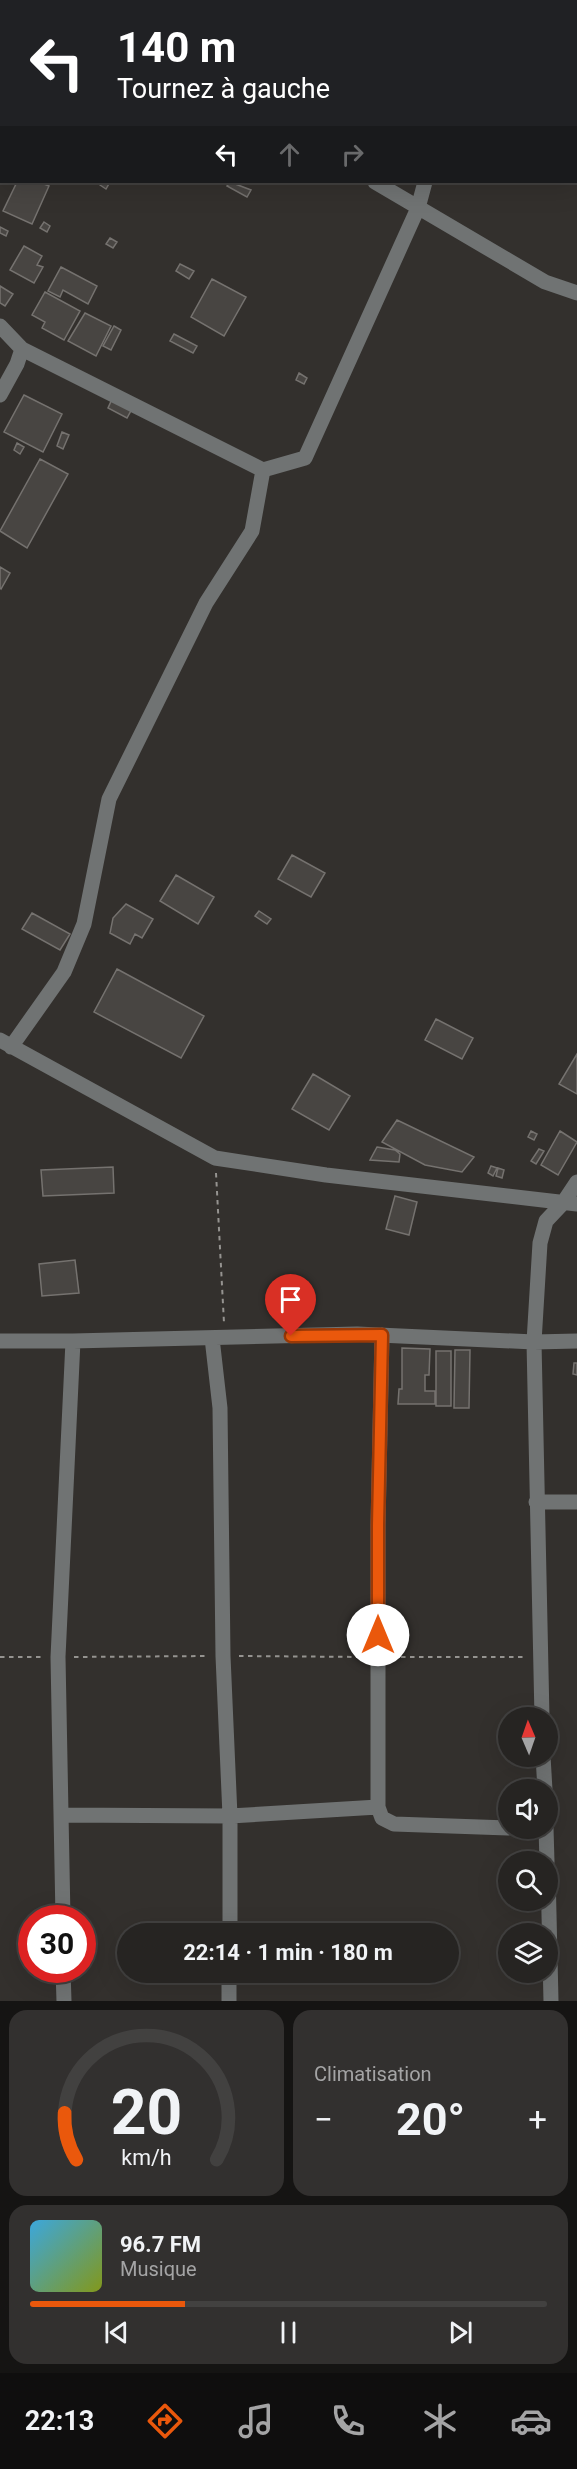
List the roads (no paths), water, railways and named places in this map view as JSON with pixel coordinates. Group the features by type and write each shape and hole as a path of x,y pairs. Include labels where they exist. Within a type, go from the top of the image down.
{"street":[{"path":"377,183 546,282 577,293"},
{"path":"0,326 22,349 263,470 305,458 418,208 425,183"},
{"path":"0,395 22,349"},
{"path":"263,470 252,531 206,603 109,799 84,924 64,972 5,1043 216,1158 326,1175 570,1203"},
{"path":"541,1707 534,1342 540,1243 546,1221 570,1203 577,1182"},
{"path":"382,1335 378,1525 378,1807 382,1818 394,1824 445,1828 498,1828"},
{"path":"0,1341 382,1335 534,1342 577,1341"},
{"path":"218,1338 223,1656 230,1816 230,1923"},
{"path":"63,1905 58,1657 73,1341"},
{"path":"537,1503 577,1502"},
{"path":"61,1815 230,1816 378,1807"},
{"path":"549,1911 551,2001"},
{"path":"63,1983 64,2001"},
{"path":"229,1983 229,2001"}]}
